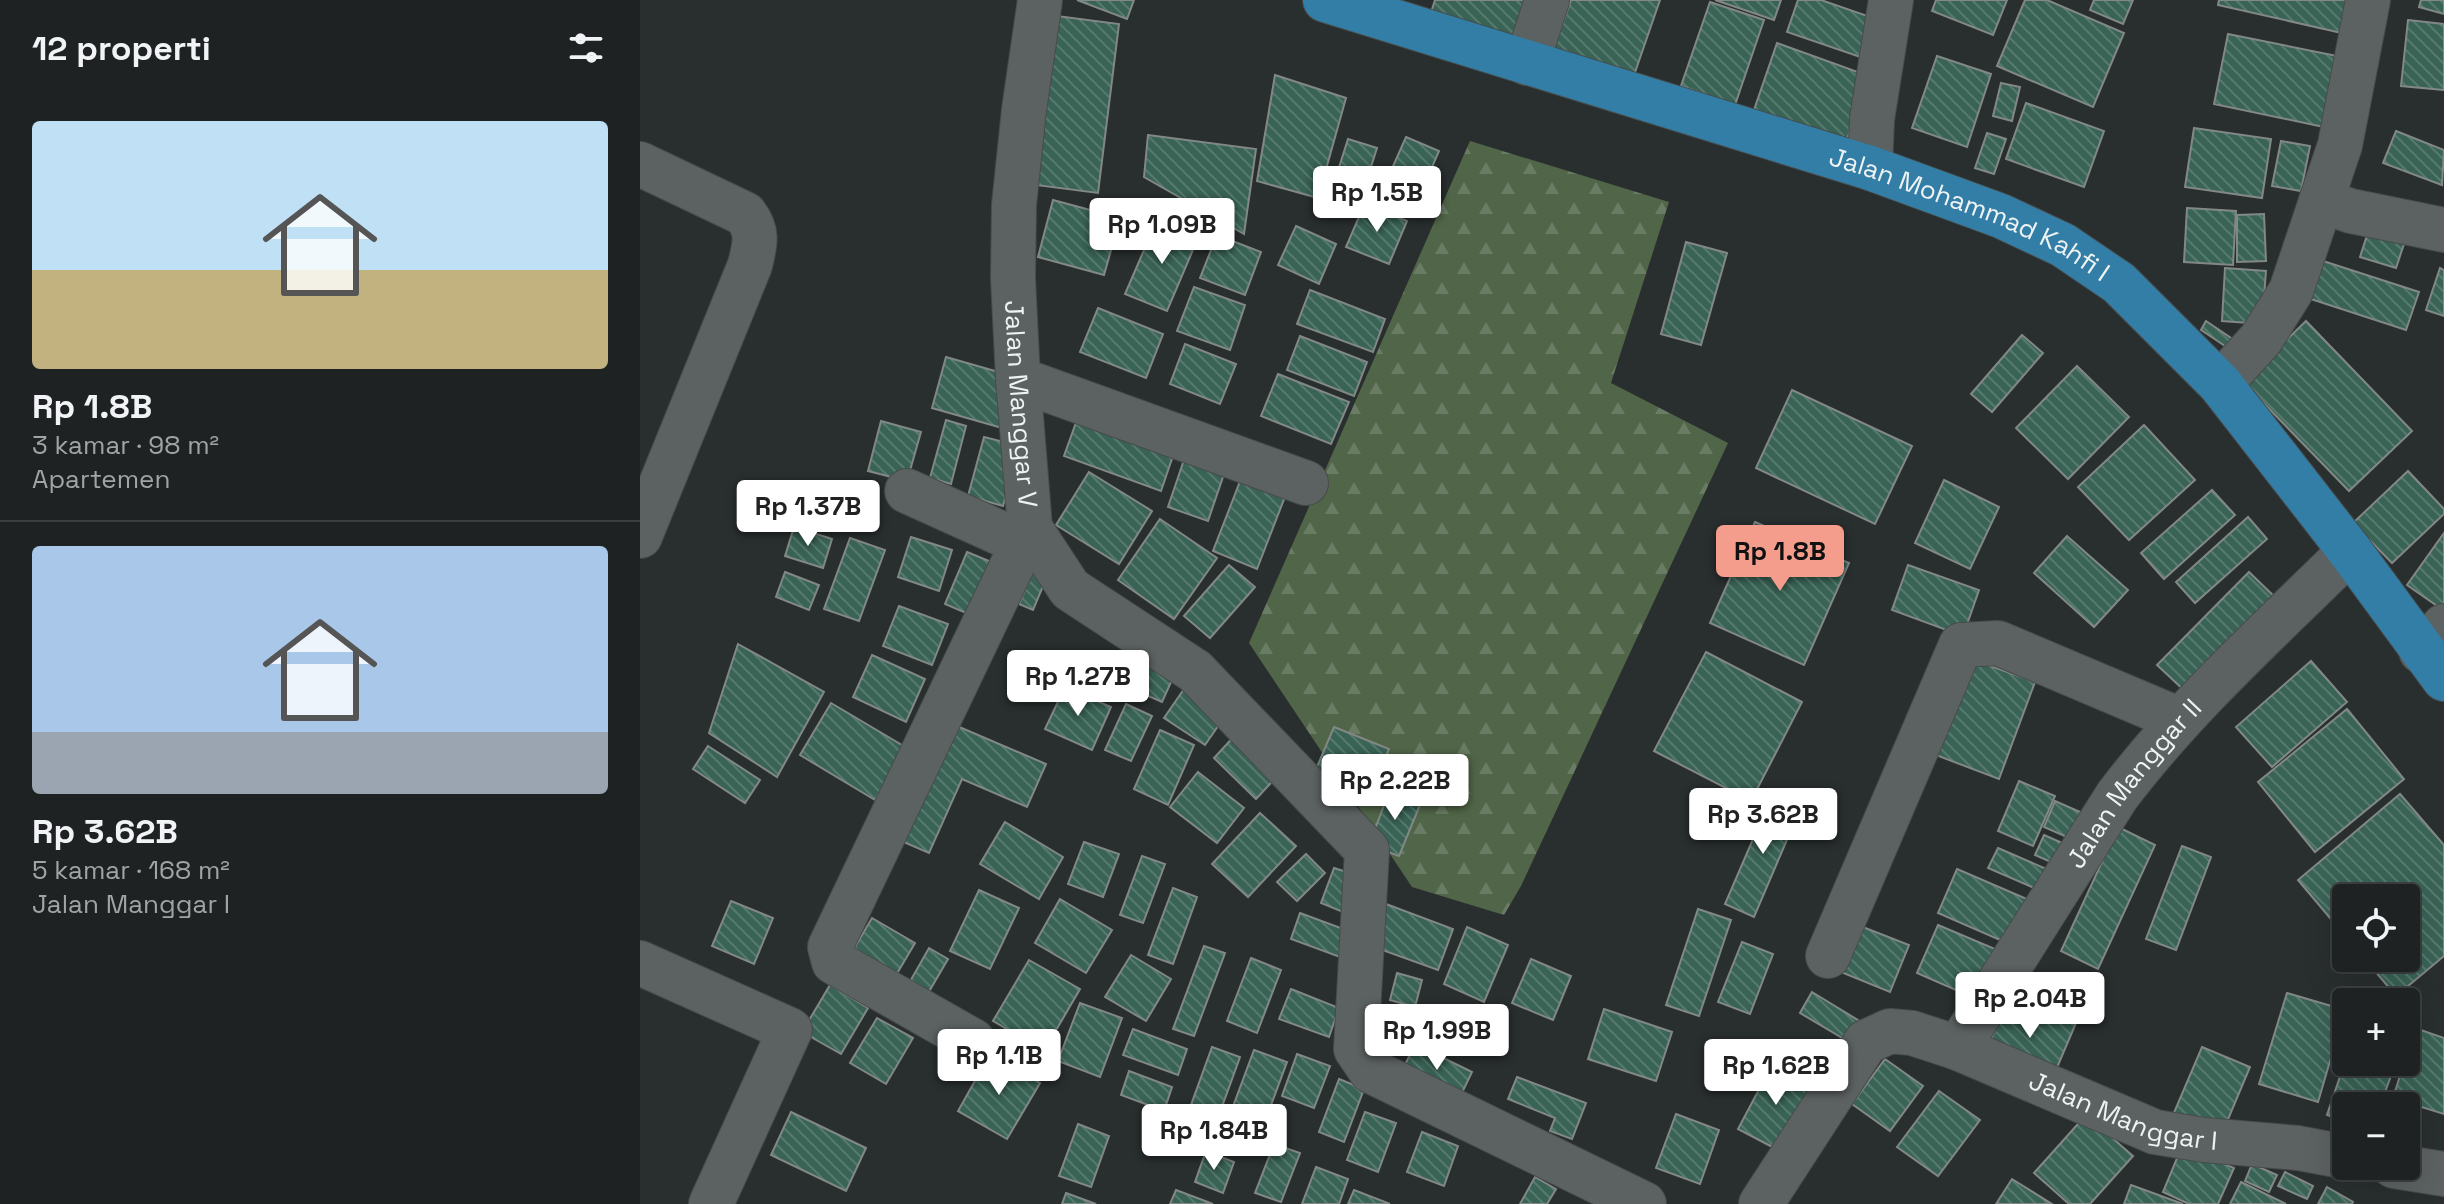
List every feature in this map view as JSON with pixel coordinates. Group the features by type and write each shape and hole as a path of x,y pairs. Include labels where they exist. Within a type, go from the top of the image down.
{"main road":[{"name":"Jalan Mohammad Kahfi I","path":"1325,0 1870,168 2001,216 2063,245 2119,283 2220,384 2350,551 2436,652"}],"street":[{"name":"Jalan Manggar V","path":"1040,0 1014,205 1013,278 1026,536 1070,589 1195,671 1367,850 1356,1049 1371,1071 1644,1204"},
{"path":"1527,63 1547,0"},
{"path":"1870,168 1872,119 1891,0"},
{"path":"2220,384 2261,339 2291,291 2340,145 2368,0"},
{"path":"640,164 745,214 757,237 750,265 640,536"},
{"path":"2321,201 2351,211 2444,230"},
{"path":"1018,379 1306,483"},
{"path":"907,491 1026,536 830,947 834,962 973,1041"},
{"name":"Jalan Manggar II","path":"1958,1048 2117,796 2180,720 2350,551"},
{"path":"1828,956 1961,645 1998,643 2180,720"},
{"path":"640,963 790,1030 711,1204"},
{"name":"Jalan Manggar I","path":"1761,1204 1866,1042 1890,1031 1912,1033 1958,1048 2155,1132 2332,1154"},
{"path":"2420,1170 2444,1174"}],"green space":[{"path":"1470,141 1669,202 1611,383 1728,443 1521,886 1504,915 1412,887 1249,643"}],"building":[{"path":"1077,0 1134,0 1127,19"},
{"path":"1435,0 1534,0 1517,52 1428,22"},
{"path":"1571,0 1660,0 1632,81 1552,54"},
{"path":"1715,0 1781,0 1774,20"},
{"path":"1798,0 1821,0 1882,21 1869,60 1787,32"},
{"path":"1936,0 2007,0 1993,35 1932,11"},
{"path":"2025,0 2047,0 2124,33 2093,107 1997,66"},
{"path":"2094,0 2133,0 2123,24 2090,10"},
{"path":"2219,0 2362,0 2355,36 2218,5"},
{"path":"2421,0 2444,0 2444,14 2419,7"},
{"path":"1710,2 1764,20 1735,105 1681,86"},
{"path":"1049,15 1119,24 1098,193 1028,184"},
{"path":"2408,20 2444,24 2444,90 2401,86"},
{"path":"2228,34 2352,59 2338,130 2214,104"},
{"path":"1777,43 1869,76 1846,142 1754,110"},
{"path":"1937,56 1991,74 1967,147 1912,128"},
{"path":"1275,75 1346,98 1318,198 1257,181"},
{"path":"2001,83 2020,87 2012,121 1993,116"},
{"path":"2026,103 2104,131 2084,187 2006,159"},
{"path":"2194,128 2271,139 2262,198 2185,187"},
{"path":"2396,131 2444,150 2442,185 2383,163"},
{"path":"1987,133 2006,139 1994,174 1975,168"},
{"path":"1148,135 1256,149 1244,234 1144,177"},
{"path":"1406,137 1439,151 1415,206 1382,191"},
{"path":"1348,139 1377,148 1363,192 1334,183"},
{"path":"2281,141 2310,146 2301,191 2272,186"},
{"path":"1053,200 1120,218 1104,275 1038,257"},
{"path":"1365,203 1407,221 1389,264 1346,247"},
{"path":"2187,208 2236,211 2233,265 2184,262"},
{"path":"2264,214 2266,261 2237,262 2237,215"},
{"path":"1157,220 1198,238 1167,311 1125,294"},
{"path":"2371,223 2407,235 2396,268 2360,257"},
{"path":"1296,226 1336,244 1319,284 1278,265"},
{"path":"1217,235 1261,252 1245,295 1200,278"},
{"path":"1686,242 1727,253 1701,345 1661,334"},
{"path":"2323,261 2419,292 2406,330 2311,299"},
{"path":"2225,268 2266,271 2262,324 2222,321"},
{"path":"2440,268 2444,270 2444,316 2426,310"},
{"path":"1194,287 1245,305 1230,350 1177,331"},
{"path":"1310,290 1385,319 1373,352 1297,324"},
{"path":"1098,308 1163,334 1146,378 1080,352"},
{"path":"2206,321 2240,344 2234,352 2201,330"},
{"path":"2306,321 2412,431 2349,491 2243,382"},
{"path":"2022,335 2043,353 1992,412 1971,394"},
{"path":"1300,336 1367,362 1354,396 1287,370"},
{"path":"1185,344 1236,364 1220,404 1170,384"},
{"path":"946,357 1016,377 1002,428 932,408"},
{"path":"2077,366 2129,417 2068,479 2016,428"},
{"path":"1278,374 1349,402 1331,444 1261,416"},
{"path":"1792,390 1912,446 1875,524 1756,468"},
{"path":"1082,406 1178,441 1161,491 1064,456"},
{"path":"946,420 966,426 951,484 930,478"},
{"path":"881,421 921,432 907,481 868,471"},
{"path":"2144,425 2195,480 2129,540 2078,487"},
{"path":"984,437 1020,446 1003,506 968,496"},
{"path":"1186,454 1226,468 1208,521 1168,507"},
{"path":"1244,471 1288,489 1257,569 1213,551"},
{"path":"2408,471 2444,509 2444,514 2392,563 2353,523"},
{"path":"1089,472 1152,511 1119,564 1056,525"},
{"path":"1944,480 1999,507 1970,569 1915,543"},
{"path":"2212,490 2235,515 2164,579 2141,553"},
{"path":"811,491 846,503 838,527 802,515"},
{"path":"2248,517 2267,539 2195,603 2176,582"},
{"path":"1160,519 1217,558 1174,619 1118,580"},
{"path":"1755,522 1849,563 1804,665 1710,623"},
{"path":"794,527 832,539 823,568 785,556"},
{"path":"2444,533 2444,608 2443,610 2407,585"},
{"path":"2067,536 2128,590 2094,627 2034,573"},
{"path":"911,537 952,550 939,591 898,577"},
{"path":"850,538 885,550 859,621 824,609"},
{"path":"967,552 994,563 973,616 945,604"},
{"path":"1229,565 1255,587 1210,638 1184,616"},
{"path":"1908,565 1979,590 1963,636 1892,610"},
{"path":"785,572 819,585 809,610 776,597"},
{"path":"2249,572 2279,601 2187,693 2157,665"},
{"path":"1032,573 1046,579 1033,610 1019,604"},
{"path":"899,606 948,624 932,665 883,646"},
{"path":"738,644 824,692 777,777 709,733"},
{"path":"1706,652 1802,702 1751,801 1654,751"},
{"path":"1137,654 1176,671 1162,702 1123,685"},
{"path":"872,655 925,679 906,722 853,697"},
{"path":"1963,656 2035,682 1999,779 1928,752"},
{"path":"2311,661 2347,702 2272,767 2236,727"},
{"path":"1065,687 1111,707 1092,750 1045,729"},
{"path":"1184,689 1225,716 1205,745 1164,718"},
{"path":"831,703 907,748 875,800 800,755"},
{"path":"1126,704 1152,716 1131,761 1105,750"},
{"path":"2347,709 2404,779 2315,852 2258,782"},
{"path":"943,720 1046,764 1027,807 962,779 929,853 892,837"},
{"path":"1334,727 1389,749 1369,797 1314,774"},
{"path":"1160,730 1194,745 1168,805 1134,789"},
{"path":"1240,730 1283,770 1256,799 1214,758"},
{"path":"708,746 760,780 745,803 693,769"},
{"path":"1198,772 1244,808 1217,843 1170,807"},
{"path":"2019,781 2055,796 2033,846 1998,831"},
{"path":"1391,787 1422,800 1399,856 1369,845"},
{"path":"2400,794 2444,845 2444,956 2406,988 2389,988 2376,972 2420,972 2420,884 2332,884 2332,920 2298,880"},
{"path":"1772,795 1801,807 1754,917 1725,904"},
{"path":"2055,801 2096,819 2085,845 2044,827"},
{"path":"1260,813 1296,846 1248,897 1212,864"},
{"path":"1005,822 1063,857 1039,899 980,864"},
{"path":"2118,827 2155,845 2098,969 2061,951"},
{"path":"2044,835 2078,850 2069,870 2035,855"},
{"path":"1084,842 1119,854 1103,897 1068,884"},
{"path":"2182,846 2211,857 2176,950 2146,939"},
{"path":"1998,848 2058,874 2048,894 1988,868"},
{"path":"1306,854 1325,873 1297,901 1277,882"},
{"path":"1142,856 1165,864 1143,923 1120,915"},
{"path":"1334,868 1356,875 1343,912 1321,903"},
{"path":"1957,869 2036,903 2016,947 1938,913"},
{"path":"1173,888 1197,897 1173,964 1148,955"},
{"path":"979,890 1019,908 990,969 950,951"},
{"path":"1060,899 1112,930 1086,973 1035,943"},
{"path":"731,901 773,918 754,964 712,946"},
{"path":"1386,904 1453,929 1438,970 1371,946"},
{"path":"1698,909 1731,920 1699,1016 1666,1005"},
{"path":"1300,913 1349,931 1340,957 1291,939"},
{"path":"872,918 915,943 892,982 849,957"},
{"path":"1850,922 1909,945 1890,992 1831,968"},
{"path":"1938,925 1995,949 1974,998 1917,973"},
{"path":"1467,927 1508,945 1484,1002 1444,984"},
{"path":"1742,942 1773,954 1750,1014 1718,1002"},
{"path":"1204,946 1225,953 1194,1036 1173,1029"},
{"path":"929,948 948,959 923,1002 904,992"},
{"path":"1131,955 1171,979 1146,1021 1105,997"},
{"path":"1251,958 1281,970 1257,1033 1227,1021"},
{"path":"1531,959 1571,976 1553,1020 1512,1003"},
{"path":"1029,960 1080,989 1044,1051 993,1021"},
{"path":"1397,973 1422,980 1415,1007 1390,1000"},
{"path":"830,985 868,1008 841,1054 802,1032"},
{"path":"1291,989 1339,1008 1329,1037 1279,1019"},
{"path":"1812,992 1866,1025 1854,1045 1800,1013"},
{"path":"2287,993 2332,1006 2332,1054 2318,1102 2259,1084"},
{"path":"2010,995 2076,1023 2050,1084 1984,1056"},
{"path":"1080,1003 1122,1018 1100,1077 1058,1061"},
{"path":"1604,1009 1672,1032 1656,1081 1588,1059"},
{"path":"877,1018 913,1038 886,1084 850,1063"},
{"path":"1133,1029 1187,1049 1178,1075 1123,1055"},
{"path":"2420,1030 2444,1038 2444,1114 2420,1106 2420,1092 2395,1092 2400,1076 2420,1076"},
{"path":"1415,1044 1472,1072 1459,1099 1402,1071"},
{"path":"1212,1047 1240,1057 1219,1115 1191,1105"},
{"path":"2202,1047 2250,1067 2221,1136 2173,1115"},
{"path":"1254,1050 1287,1062 1264,1124 1231,1112"},
{"path":"990,1054 1040,1083 1007,1139 958,1111"},
{"path":"1297,1054 1330,1066 1314,1108 1282,1096"},
{"path":"1885,1059 1923,1086 1890,1131 1852,1104"},
{"path":"1773,1063 1815,1086 1780,1151 1738,1129"},
{"path":"1129,1071 1172,1087 1164,1111 1121,1095"},
{"path":"2340,1076 2391,1076 2385,1092 2335,1092"},
{"path":"1517,1077 1586,1103 1572,1139 1550,1131 1555,1118 1508,1099"},
{"path":"1339,1079 1364,1089 1344,1142 1319,1132"},
{"path":"1939,1091 1980,1120 1938,1176 1897,1147"},
{"path":"2332,1100 2332,1117 2327,1115"},
{"path":"791,1112 866,1148 846,1191 771,1155"},
{"path":"1365,1112 1396,1123 1378,1172 1347,1160"},
{"path":"1676,1114 1719,1130 1700,1184 1656,1168"},
{"path":"2086,1115 2133,1156 2090,1204 2069,1204 2034,1173"},
{"path":"1078,1124 1109,1136 1091,1187 1059,1176"},
{"path":"1422,1132 1458,1146 1444,1186 1407,1172"},
{"path":"1274,1144 1300,1153 1281,1202 1255,1193"},
{"path":"2182,1146 2234,1168 2218,1204 2189,1204 2163,1192"},
{"path":"1206,1151 1234,1162 1223,1193 1195,1182"},
{"path":"2252,1164 2277,1175 2269,1192 2245,1181"},
{"path":"1316,1167 1348,1179 1339,1204 1302,1204"},
{"path":"2285,1172 2313,1186 2307,1199 2278,1186"},
{"path":"1535,1177 1556,1189 1547,1204 1520,1204"},
{"path":"2012,1179 2052,1204 1996,1204"},
{"path":"2241,1182 2286,1204 2230,1204"},
{"path":"2131,1185 2183,1204 2124,1204"},
{"path":"2327,1187 2353,1202 2352,1204 2318,1204"},
{"path":"1176,1190 1213,1204 1170,1204"},
{"path":"1354,1190 1390,1204 1348,1204"},
{"path":"1066,1193 1096,1204 1062,1204"}]}
